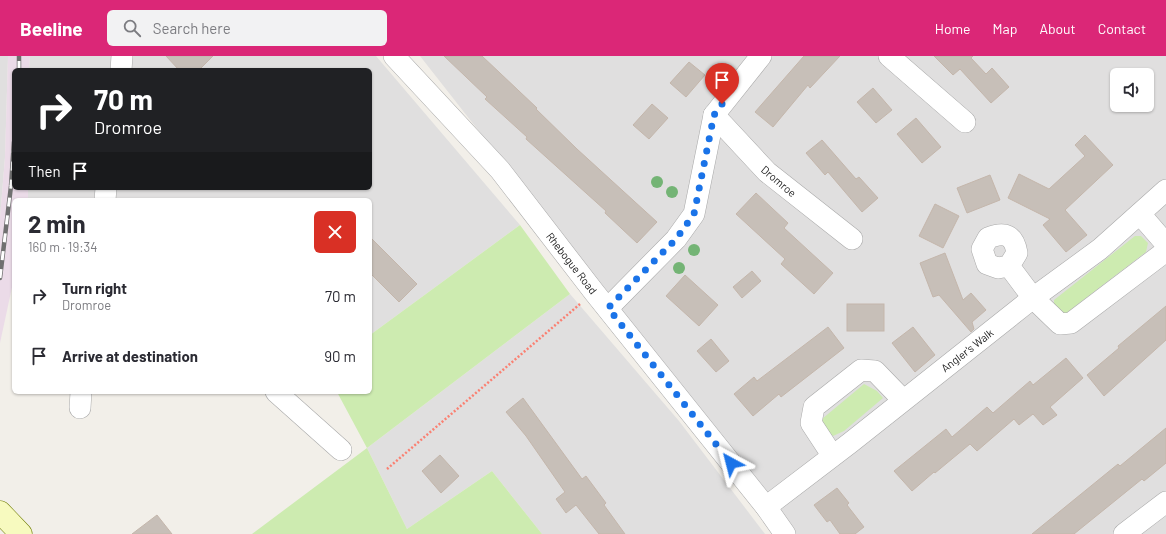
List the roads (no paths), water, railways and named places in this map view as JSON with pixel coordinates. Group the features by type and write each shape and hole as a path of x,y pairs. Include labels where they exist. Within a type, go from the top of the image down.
{"main road":[{"path":"0,512 21,534"}],"street":[{"path":"120,68 122,56"},
{"name":"Rhebogue Road","path":"394,56 500,170 594,292 766,507 785,534"},
{"path":"608,308 676,239 694,214 714,115 761,56"},
{"path":"889,56 965,122"},
{"name":"Dromroe","path":"714,115 767,172 852,239"},
{"name":"Angler's Walk","path":"766,507 1033,298 1100,249 1166,190"},
{"path":"1140,214 1166,244"},
{"path":"1009,266 1033,298 1060,324 1071,323 1166,251"},
{"path":"832,455 811,423 814,407 862,370 875,371 902,400"},
{"path":"278,394 341,450"},
{"path":"1124,534 1166,502"}],"railway":[{"path":"19,56 19,68"},
{"path":"0,278 12,171"}]}
